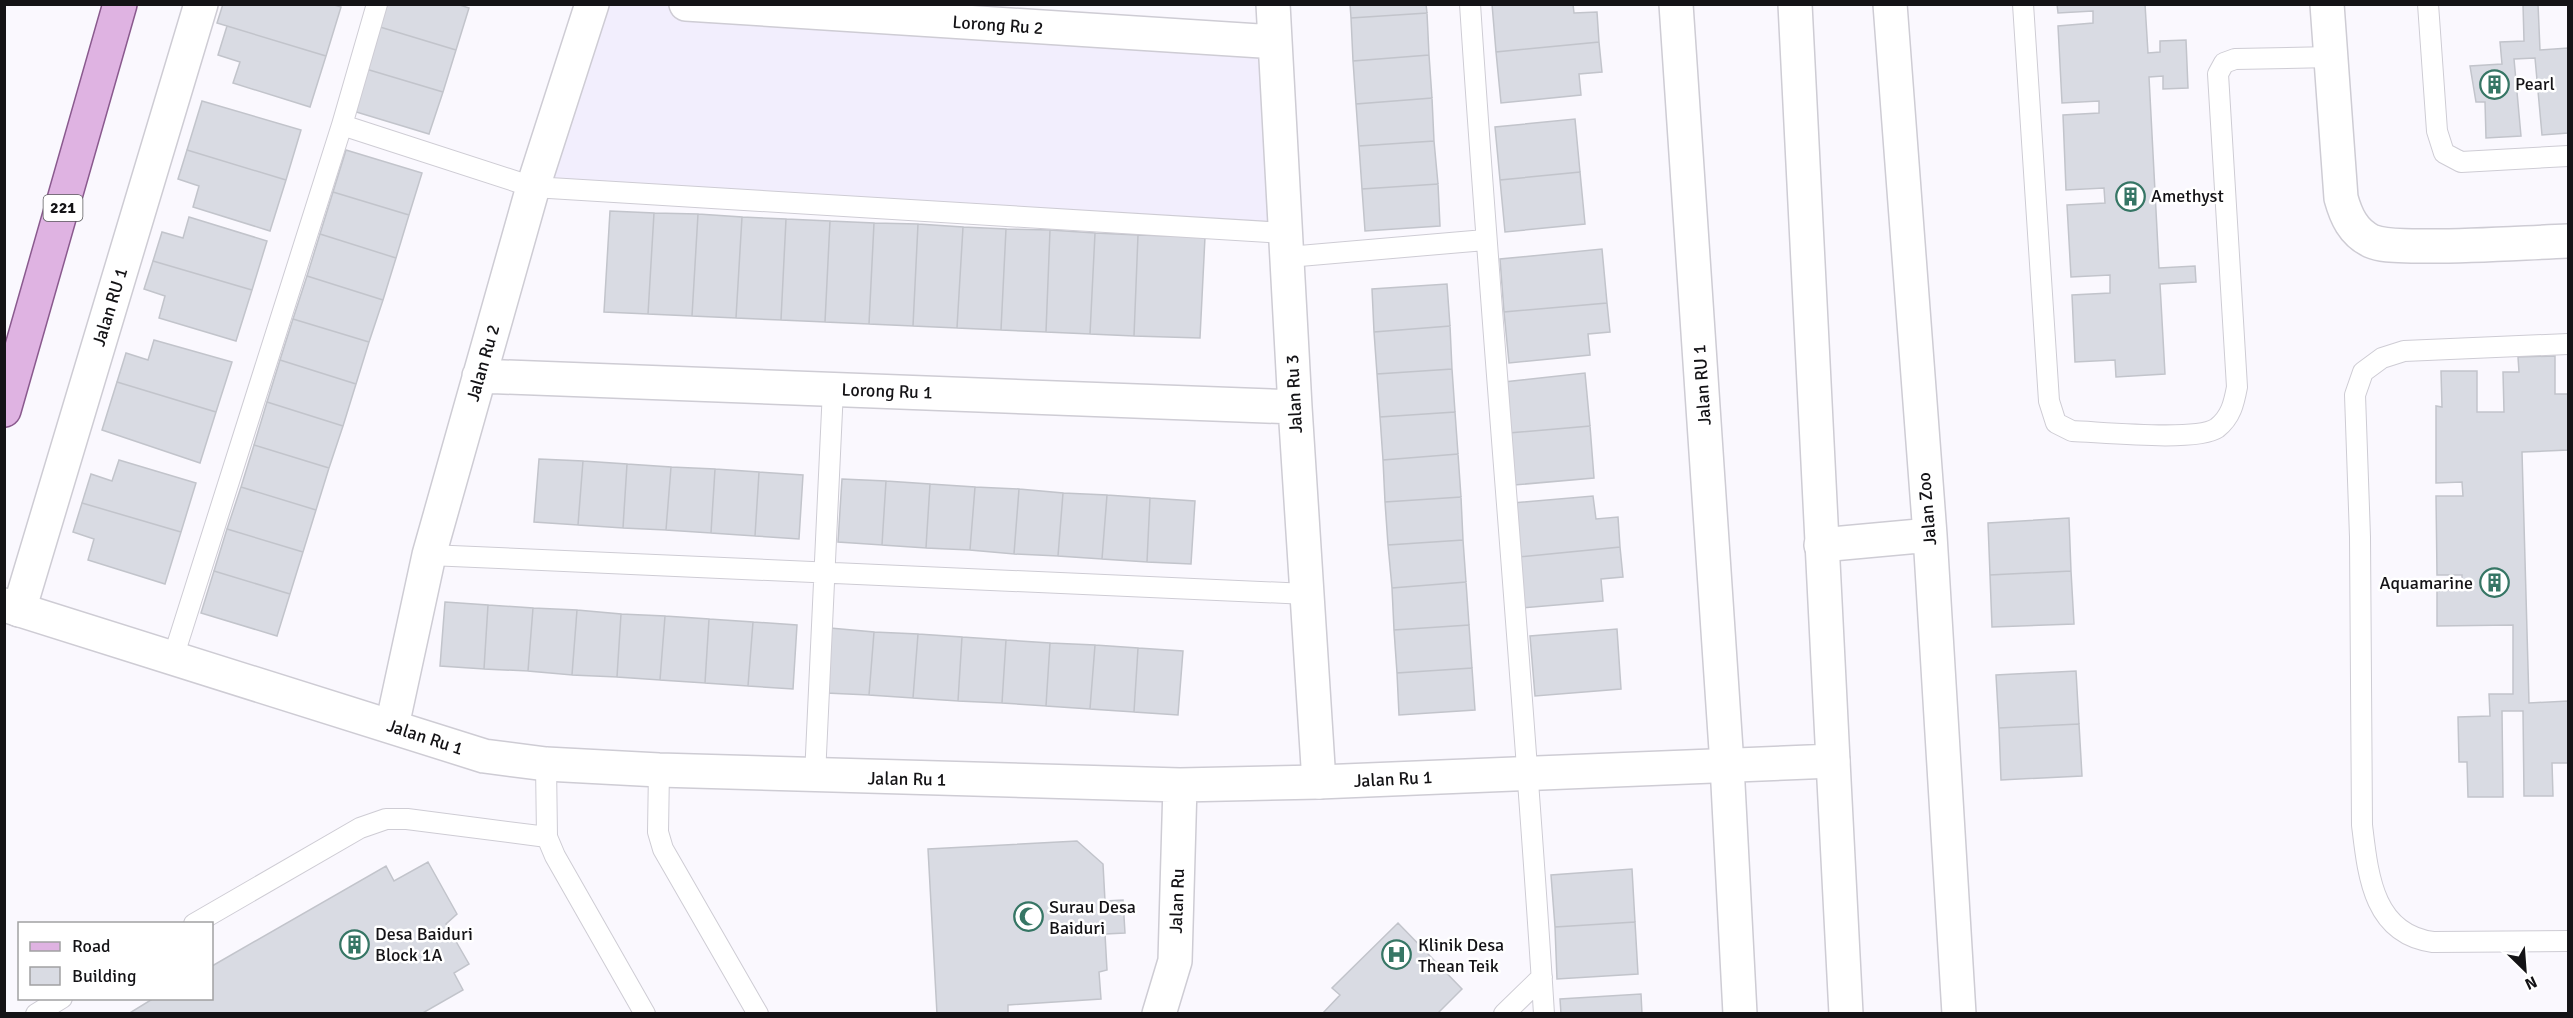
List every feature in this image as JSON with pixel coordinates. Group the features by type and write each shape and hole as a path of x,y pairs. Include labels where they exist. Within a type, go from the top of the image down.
{"main road":[{"name":"221","path":"4,410 120,4"}],"street":[{"name":"Jalan RU 1","path":"12,607 201,4"},
{"name":"Jalan Ru 2","path":"392,726 429,555 532,187 592,4"},
{"name":"Lorong Ru 2","path":"686,4 1275,42"},
{"name":"Jalan Ru 3","path":"1273,4 1295,407 1319,782"},
{"name":"Jalan RU 1","path":"1677,4 1727,765 1740,1014"},
{"path":"1795,4 1846,1014"},
{"name":"Jalan Zoo","path":"1890,4 1930,535 1959,1014"},
{"path":"2327,4 2341,198 2346,215 2356,231 2372,241 2391,245 2438,246 2568,241"},
{"name":"Lorong Ru 1","path":"479,376 1295,407"},
{"path":"1821,545 1930,535"},
{"name":"Jalan Ru 1","path":"12,607 484,756 546,764 814,776 1180,785 1319,782 1833,761"},
{"name":"Jalan Ru","path":"1159,1014 1175,961 1180,785"}],"lane":[{"path":"173,658 342,125 377,4"},
{"path":"1470,4 1485,240 1529,772 1544,1014"},
{"path":"2023,4 2049,401 2056,423 2072,431 2195,435 2216,428 2231,413 2237,387 2218,74 2224,63 2235,59 2332,57"},
{"path":"2428,4 2437,130 2444,153 2461,162 2568,156"},
{"path":"342,125 532,187 1287,245 1485,240"},
{"path":"2568,344 2404,351 2382,358 2363,372 2355,395 2361,560 2362,825 2377,902 2386,919 2399,931 2415,939 2433,942 2568,941"},
{"path":"814,776 833,389"},
{"path":"429,555 1307,594"},
{"path":"546,764 547,837 555,856 645,1014"},
{"path":"659,770 658,832 663,849 758,1014"},
{"path":"197,922 360,828 386,819 407,819 547,837"},
{"path":"1504,1014 1542,977"},
{"path":"36,1014 60,1000"}],"shaded area":[{"path":"592,5 686,5 1275,42 1286,233 533,187"}],"building":[{"path":"223,4 331,4 341,7 326,56 217,23"},
{"path":"387,4 457,4 469,8 456,50 380,27"},
{"path":"1350,4 1426,4 1427,13 1351,18"},
{"path":"1492,4 1573,4 1574,13 1597,12 1599,42 1496,52"},
{"name":"Amethyst","path":"2057,4 2145,4 2148,53 2160,52 2160,41 2186,40 2188,88 2163,89 2163,76 2149,77 2159,268 2195,266 2196,282 2160,284 2165,374 2116,377 2115,360 2075,362 2072,295 2110,293 2110,275 2071,277 2067,205 2105,203 2104,188 2066,190 2063,115 2099,113 2099,101 2062,103 2058,26 2093,23 2093,11 2058,13"},
{"name":"Pearl","path":"2523,4 2538,4 2540,50 2568,48 2568,133 2542,135 2535,58 2514,59 2521,136 2486,138 2485,102 2476,102 2470,66 2502,64 2500,42 2524,41"},
{"path":"1427,13 1429,55 1353,61 1351,18"},
{"path":"227,26 326,56 310,107 233,83 240,62 218,55"},
{"path":"380,27 456,50 443,92 366,69"},
{"path":"1599,42 1602,72 1579,74 1581,95 1501,103 1496,52"},
{"path":"1429,55 1432,98 1356,104 1353,61"},
{"path":"366,69 443,92 429,134 353,111"},
{"path":"1432,98 1434,141 1359,146 1356,104"},
{"path":"202,101 301,130 286,180 187,150"},
{"path":"1575,119 1580,172 1500,180 1495,127"},
{"path":"1434,141 1438,184 1362,189 1359,146"},
{"path":"187,150 286,180 270,231 193,207 199,186 178,179"},
{"path":"346,150 422,173 409,215 333,192"},
{"path":"1580,172 1585,224 1505,232 1500,180"},
{"path":"1438,184 1440,226 1365,231 1362,189"},
{"path":"333,192 409,215 396,258 320,234"},
{"path":"610,211 654,213 648,314 604,312"},
{"path":"654,213 698,214 692,316 648,314"},
{"path":"698,214 742,217 736,318 692,316"},
{"path":"189,217 267,241 252,290 153,261 162,232 183,238"},
{"path":"742,217 786,219 781,320 736,318"},
{"path":"786,219 830,221 825,322 781,320"},
{"path":"830,221 874,223 869,324 825,322"},
{"path":"874,223 918,224 913,326 869,324"},
{"path":"918,224 963,227 957,328 913,326"},
{"path":"963,227 1006,229 1001,330 957,328"},
{"path":"1006,229 1050,230 1046,332 1001,330"},
{"path":"1050,230 1095,233 1090,334 1046,332"},
{"path":"1095,233 1138,235 1134,336 1090,334"},
{"path":"320,234 396,258 383,300 307,276"},
{"path":"1138,235 1205,237 1200,338 1134,336"},
{"path":"1602,249 1607,303 1504,312 1500,259"},
{"path":"153,261 252,290 236,341 159,318 165,296 144,289"},
{"path":"307,276 383,300 369,342 293,319"},
{"path":"1447,284 1450,326 1374,332 1372,289"},
{"path":"1607,303 1610,332 1588,334 1590,355 1509,363 1504,312"},
{"path":"293,319 369,342 356,384 280,360"},
{"path":"1450,326 1452,369 1377,374 1374,332"},
{"path":"154,340 232,362 216,412 117,382 126,353 148,360"},
{"name":"Aquamarine","path":"2555,356 2555,394 2568,394 2568,450 2522,452 2529,703 2568,701 2568,763 2552,763 2553,796 2524,796 2523,711 2502,711 2503,797 2468,797 2467,762 2459,762 2458,717 2490,716 2489,694 2513,694 2513,625 2437,626 2437,590 2462,590 2462,575 2437,575 2436,496 2463,496 2462,482 2436,483 2436,406 2442,407 2441,371 2477,371 2477,412 2504,412 2503,372 2519,372 2518,357"},
{"path":"280,360 356,384 343,426 267,402"},
{"path":"1452,369 1455,412 1380,417 1377,374"},
{"path":"1585,373 1590,426 1509,433 1504,382"},
{"path":"117,382 216,412 200,463 102,430"},
{"path":"267,402 343,426 329,468 254,445"},
{"path":"1455,412 1458,454 1383,460 1380,417"},
{"path":"1590,426 1594,478 1514,485 1509,433"},
{"path":"254,445 329,468 316,510 241,487"},
{"path":"1458,454 1461,497 1385,502 1383,460"},
{"path":"539,459 583,461 578,525 534,522"},
{"path":"119,460 196,483 181,532 82,503 91,474 112,481"},
{"path":"583,461 627,464 623,528 578,525"},
{"path":"627,464 671,467 666,530 623,528"},
{"path":"671,467 715,469 711,533 666,530"},
{"path":"715,469 759,472 755,536 711,533"},
{"path":"759,472 803,475 799,539 755,536"},
{"path":"842,479 886,481 882,545 838,542"},
{"path":"886,481 930,484 926,548 882,545"},
{"path":"930,484 975,487 970,550 926,548"},
{"path":"241,487 316,510 303,552 227,529"},
{"path":"975,487 1019,489 1014,554 970,550"},
{"path":"1019,489 1063,493 1058,556 1014,554"},
{"path":"1063,493 1107,495 1102,559 1058,556"},
{"path":"1107,495 1150,498 1147,562 1102,559"},
{"path":"1593,496 1596,519 1618,517 1620,547 1518,557 1513,503"},
{"path":"1461,497 1463,540 1388,545 1385,502"},
{"path":"1150,498 1195,501 1191,564 1147,562"},
{"path":"82,503 181,532 165,584 88,560 94,539 73,532"},
{"path":"2069,518 2071,571 1990,575 1988,523"},
{"path":"227,529 303,552 290,594 214,571"},
{"path":"1463,540 1466,582 1392,588 1388,545"},
{"path":"1620,547 1623,577 1601,579 1603,601 1522,608 1518,557"},
{"path":"214,571 290,594 277,636 201,613"},
{"path":"2071,571 2074,624 1992,627 1990,575"},
{"path":"1466,582 1469,625 1394,630 1392,588"},
{"path":"445,602 488,605 484,669 440,666"},
{"path":"488,605 533,608 528,671 484,669"},
{"path":"533,608 577,610 572,675 528,671"},
{"path":"577,610 621,614 617,677 572,675"},
{"path":"621,614 665,616 660,680 617,677"},
{"path":"665,616 709,619 705,683 660,680"},
{"path":"709,619 753,622 748,686 705,683"},
{"path":"753,622 797,625 793,689 748,686"},
{"path":"1469,625 1472,668 1397,673 1394,630"},
{"path":"830,628 874,632 869,695 826,693"},
{"path":"1617,629 1621,689 1535,696 1530,636"},
{"path":"874,632 918,634 913,698 869,695"},
{"path":"918,634 962,637 958,701 913,698"},
{"path":"962,637 1006,640 1002,703 958,701"},
{"path":"1006,640 1050,643 1046,706 1002,703"},
{"path":"1050,643 1095,645 1090,709 1046,706"},
{"path":"1095,645 1138,648 1134,712 1090,709"},
{"path":"1138,648 1183,651 1178,715 1134,712"},
{"path":"1472,668 1475,710 1399,715 1397,673"},
{"path":"2076,671 2079,724 1999,728 1996,675"},
{"path":"2079,724 2082,776 2001,780 1999,728"},
{"name":"Surau Desa Baiduri","path":"1077,841 1103,864 1105,901 1123,900 1125,933 1105,934 1107,970 1099,972 1101,999 1008,1005 1008,1014 937,1014 928,849"},
{"name":"Desa Baiduri Block 1A","path":"428,862 457,914 446,924 469,964 454,973 463,990 421,1014 128,1014 151,1000 213,1000 213,965 386,866 394,881"},
{"path":"1632,869 1635,922 1555,927 1551,875"},
{"path":"1635,922 1638,974 1557,979 1555,927"},
{"name":"Klinik Desa Thean Teik","path":"1398,923 1462,989 1437,1014 1322,1014 1340,995 1332,988"},
{"path":"1641,994 1642,1014 1561,1014 1560,999"}],"place":[{"name":"Pearl","path":"2494,84"},
{"name":"Amethyst","path":"2130,196"},
{"name":"Aquamarine","path":"2494,583"},
{"name":"Surau Desa Baiduri","path":"1028,917"},
{"name":"Desa Baiduri Block 1A","path":"354,944"},
{"name":"Klinik Desa Thean Teik","path":"1397,955"}]}
